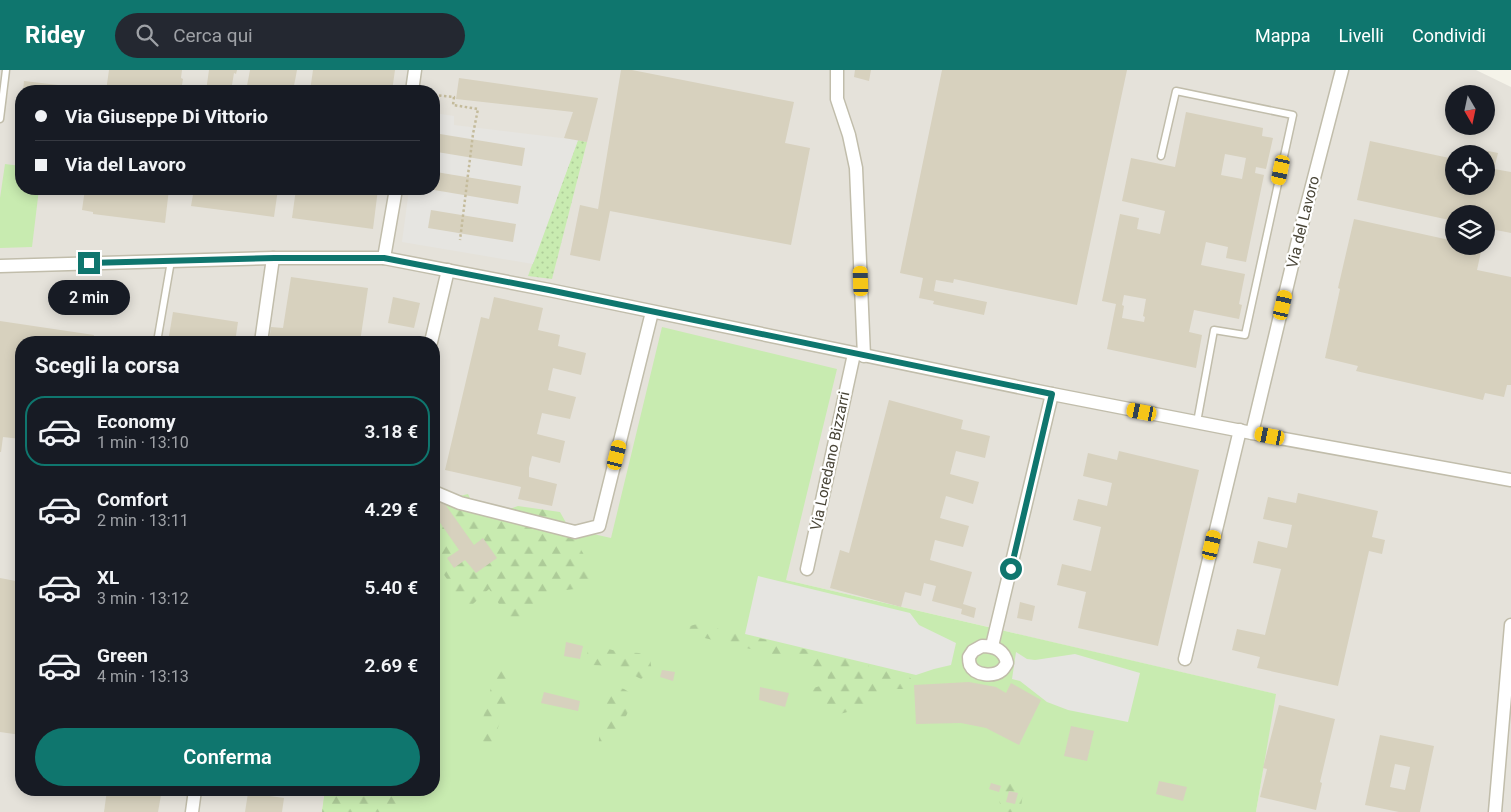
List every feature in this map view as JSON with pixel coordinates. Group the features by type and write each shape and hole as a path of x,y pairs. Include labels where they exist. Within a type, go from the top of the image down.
{"street":[{"path":"413,85 416,70"},
{"name":"Via Loredano Bizzarri","path":"807,569 859,355 856,168 850,135 837,99 837,70"},
{"name":"Via del Lavoro","path":"1185,659 1342,70"},
{"path":"384,258 395,195"},
{"path":"262,336 274,258"},
{"path":"0,266 171,260 384,258 1052,394 1246,432 1511,480"},
{"path":"432,336 448,270"},
{"path":"440,495 460,503 575,532 599,526 652,312"},
{"path":"992,646 1052,394"},
{"path":"1495,812 1511,625"},
{"path":"192,812 194,796"}],"lane":[{"path":"0,120 6,70"},
{"path":"1161,156 1176,91 1293,115 1245,335 1214,330 1197,422"},
{"path":"158,336 171,260"}],"path":[{"path":"440,96 454,97 453,105 478,109 473,134 460,240"}],"shaded area":[{"path":"0,70 1476,70 1511,87 1511,812 1256,812 1275,694 440,499 440,336 15,336 15,796 324,796 322,812 0,812"},
{"path":"440,114 454,116 454,125 578,140 533,264 402,242 408,195 440,195"},
{"path":"758,576 910,613 919,625 956,643 951,665 916,675 745,634"},
{"path":"1016,652 1027,659 1035,660 1075,654 1140,673 1128,722 1068,710 1047,702 1020,681 1012,679"}],"green space":[{"path":"578,140 587,142 552,279 528,276"},
{"path":"5,164 15,165 15,195 38,195 32,247 0,248 0,198"},
{"path":"662,327 837,369 786,580 1276,694 1256,812 322,812 324,796 440,796 440,499 611,538"},
{"path":"468,494 480,519 518,506 560,512 592,570 592,579 584,586 575,589 557,588 538,595 529,616 518,619 511,619 506,616 489,589 473,604 461,605 456,600 449,582 440,569 440,501"},
{"path":"697,624 826,655 844,641 858,641 869,667 906,673 912,680 911,685 907,689 886,689 880,692 878,697 859,709 832,716 822,712 811,701 810,689 820,686 828,679 825,671 801,661 692,635 689,630 690,626"},
{"path":"591,645 621,652 639,653 650,658 652,672 641,679 617,669 592,665 587,653"},
{"path":"505,668 512,676 507,700 493,743 488,747 479,733 495,676"},
{"path":"620,688 632,694 631,706 611,736 609,748 607,750 600,749 599,740 606,717 607,696"},
{"path":"1013,775 1027,784 1020,812 1004,812 1000,805 1000,794 1004,777"},
{"path":"324,796 402,796 401,812 322,812"}],"building":[{"path":"109,70 182,70 182,85 107,85"},
{"path":"209,70 237,70 236,74 234,73 232,85 207,85"},
{"path":"250,70 297,70 294,85 247,85"},
{"path":"313,70 395,70 393,85 311,85"},
{"path":"621,70 632,70 794,102 785,143 810,148 791,245 610,211 600,261 570,255 580,205 598,209"},
{"path":"855,70 871,70 869,81 854,77"},
{"path":"942,70 1127,70 1077,305 954,279 953,283 936,280 934,291 987,302 984,315 933,304 934,301 919,298 923,278 900,273"},
{"path":"459,78 598,98 587,142 564,138 573,112 456,99"},
{"path":"24,81 58,85 24,85"},
{"path":"1186,112 1263,128 1262,136 1273,138 1266,169 1256,167 1255,173 1264,175 1246,262 1226,258 1228,247 1206,242 1201,265 1245,274 1239,304 1242,305 1239,319 1194,310 1189,332 1202,335 1196,368 1107,349 1116,304 1102,301 1120,214 1139,218 1137,229 1160,234 1165,211 1122,201 1131,158 1175,167","holes":["1225,154 1246,158 1242,179 1221,175","1124,295 1146,299 1143,316 1145,317 1144,322 1122,318"]},
{"path":"440,134 525,148 522,166 440,152"},
{"path":"1370,141 1445,157 1445,195 1495,195 1495,169 1511,172 1511,233 1495,230 1495,205 1445,205 1445,219 1357,200"},
{"path":"1495,152 1498,153 1495,165"},
{"path":"440,173 521,186 518,204 440,191"},
{"path":"84,195 168,195 165,223 93,214 93,212 82,210"},
{"path":"193,195 277,195 274,217 191,206"},
{"path":"295,195 377,195 373,229 292,218"},
{"path":"431,210 516,224 513,242 428,228"},
{"path":"1354,219 1445,239 1445,255 1480,255 1477,270 1511,277 1511,385 1507,385 1504,397 1485,393 1483,400 1356,371 1358,366 1325,358 1340,289 1338,288"},
{"path":"291,277 368,288 361,336 270,336 271,327 283,328"},
{"path":"393,297 420,303 414,328 388,323"},
{"path":"494,297 543,308 538,330 560,335 558,346 586,353 581,375 553,368 548,390 576,397 570,419 542,413 537,434 565,441 560,463 532,456 529,468 529,477 557,484 552,506 518,499 521,487 445,470 481,317 489,319"},
{"path":"173,312 238,322 236,336 169,336"},
{"path":"0,321 94,335 15,336 15,438 3,437 0,452"},
{"path":"889,400 963,420 961,429 990,436 985,458 956,451 950,474 979,482 973,504 946,496 940,518 969,526 963,547 935,540 930,560 972,572 963,604 976,608 974,618 961,614 962,609 932,601 936,586 924,583 921,596 905,592 901,607 830,588 840,550 849,553"},
{"path":"1119,451 1199,470 1158,646 1078,628 1086,592 1057,585 1062,564 1091,571 1101,527 1073,520 1078,499 1107,506 1112,483 1083,476 1088,453 1117,460"},
{"path":"1298,493 1378,511 1372,537 1385,540 1382,554 1369,551 1338,686 1257,668 1260,657 1232,650 1237,629 1265,635 1281,569 1253,563 1258,541 1287,548 1292,525 1263,519 1268,497 1296,503"},
{"path":"440,497 474,545 483,538 497,558 476,573 465,560 454,568 447,558 459,550 440,523"},
{"path":"0,578 15,581 15,734 0,732"},
{"path":"1020,602 1035,606 1032,621 1017,618"},
{"path":"566,642 583,646 580,659 564,656"},
{"path":"662,670 675,672 673,681 660,677"},
{"path":"969,682 996,687 1006,693 1011,683 1041,700 1019,745 986,728 961,723 916,724 914,685"},
{"path":"760,687 789,693 785,707 759,700"},
{"path":"544,692 580,701 578,711 541,703"},
{"path":"1279,705 1335,719 1320,782 1322,783 1316,810 1260,797 1267,769 1263,768"},
{"path":"1071,726 1094,731 1087,761 1064,756"},
{"path":"1380,735 1434,746 1420,812 1399,812 1365,805","holes":["1395,764 1410,767 1405,790 1390,787"]},
{"path":"1159,781 1187,787 1183,801 1156,794"},
{"path":"991,783 1001,786 999,792 989,789"},
{"path":"1009,791 1018,793 1015,804 1006,802"},
{"path":"106,796 161,796 158,812 104,812"},
{"path":"248,796 284,798 282,812 245,812"}],"route":[{"path":"89,263 274,258 384,258 549,290 1052,394 1011,569"}]}
